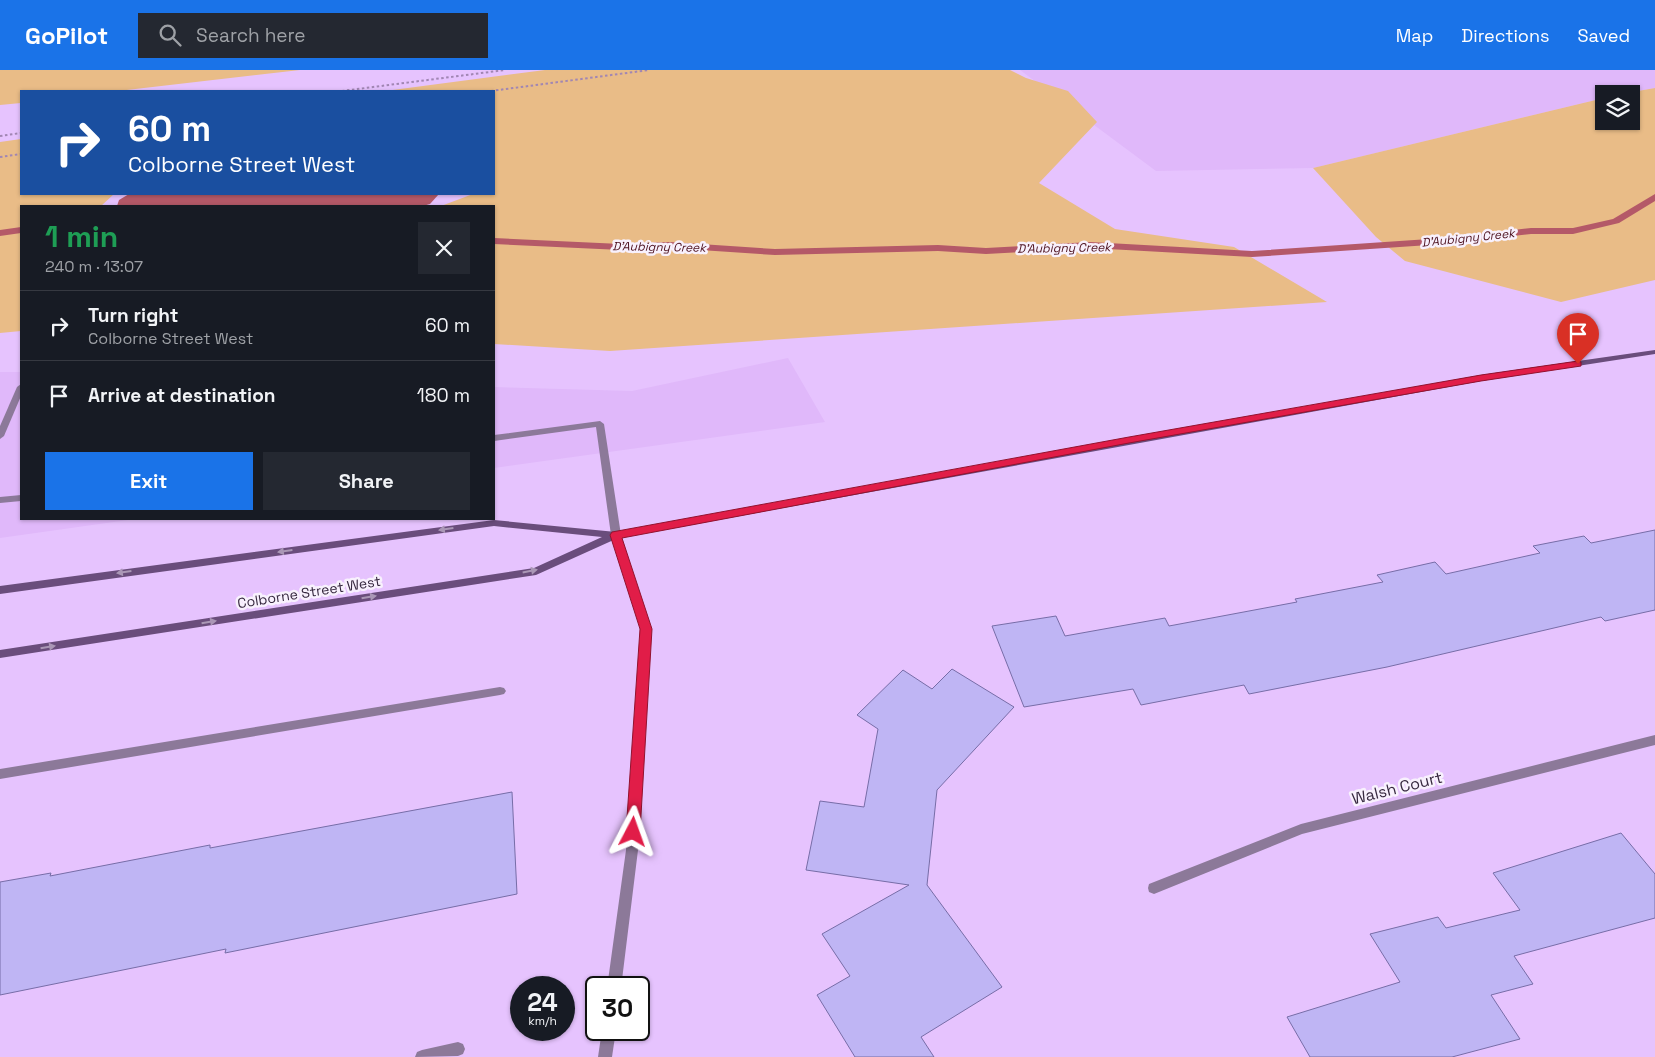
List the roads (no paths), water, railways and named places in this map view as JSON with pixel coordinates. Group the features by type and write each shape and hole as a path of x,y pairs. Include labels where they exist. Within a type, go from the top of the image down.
{"main road":[{"name":"Colborne Street West","path":"0,654 536,571 616,535 1168,433 1481,378 1655,352"},
{"name":"Colborne Street West","path":"0,590 494,523 616,535"}],"street":[{"path":"0,436 20,390"},
{"path":"495,438 600,424 616,535 646,629 632,850 616,976"},
{"path":"0,500 20,498"},
{"path":"0,774 500,691"},
{"name":"Walsh Court","path":"1154,888 1301,829 1655,740"},
{"path":"605,1057 607,1041"},
{"path":"422,1057 458,1049"}],"waterway":[{"name":"D'Aubigny Creek","path":"495,241 621,247 670,245 775,252 938,248 986,251 1090,245 1252,254 1444,241 1531,231 1573,231 1616,221 1655,197"},
{"name":"D'Aubigny Creek","path":"0,233 20,230"}]}
